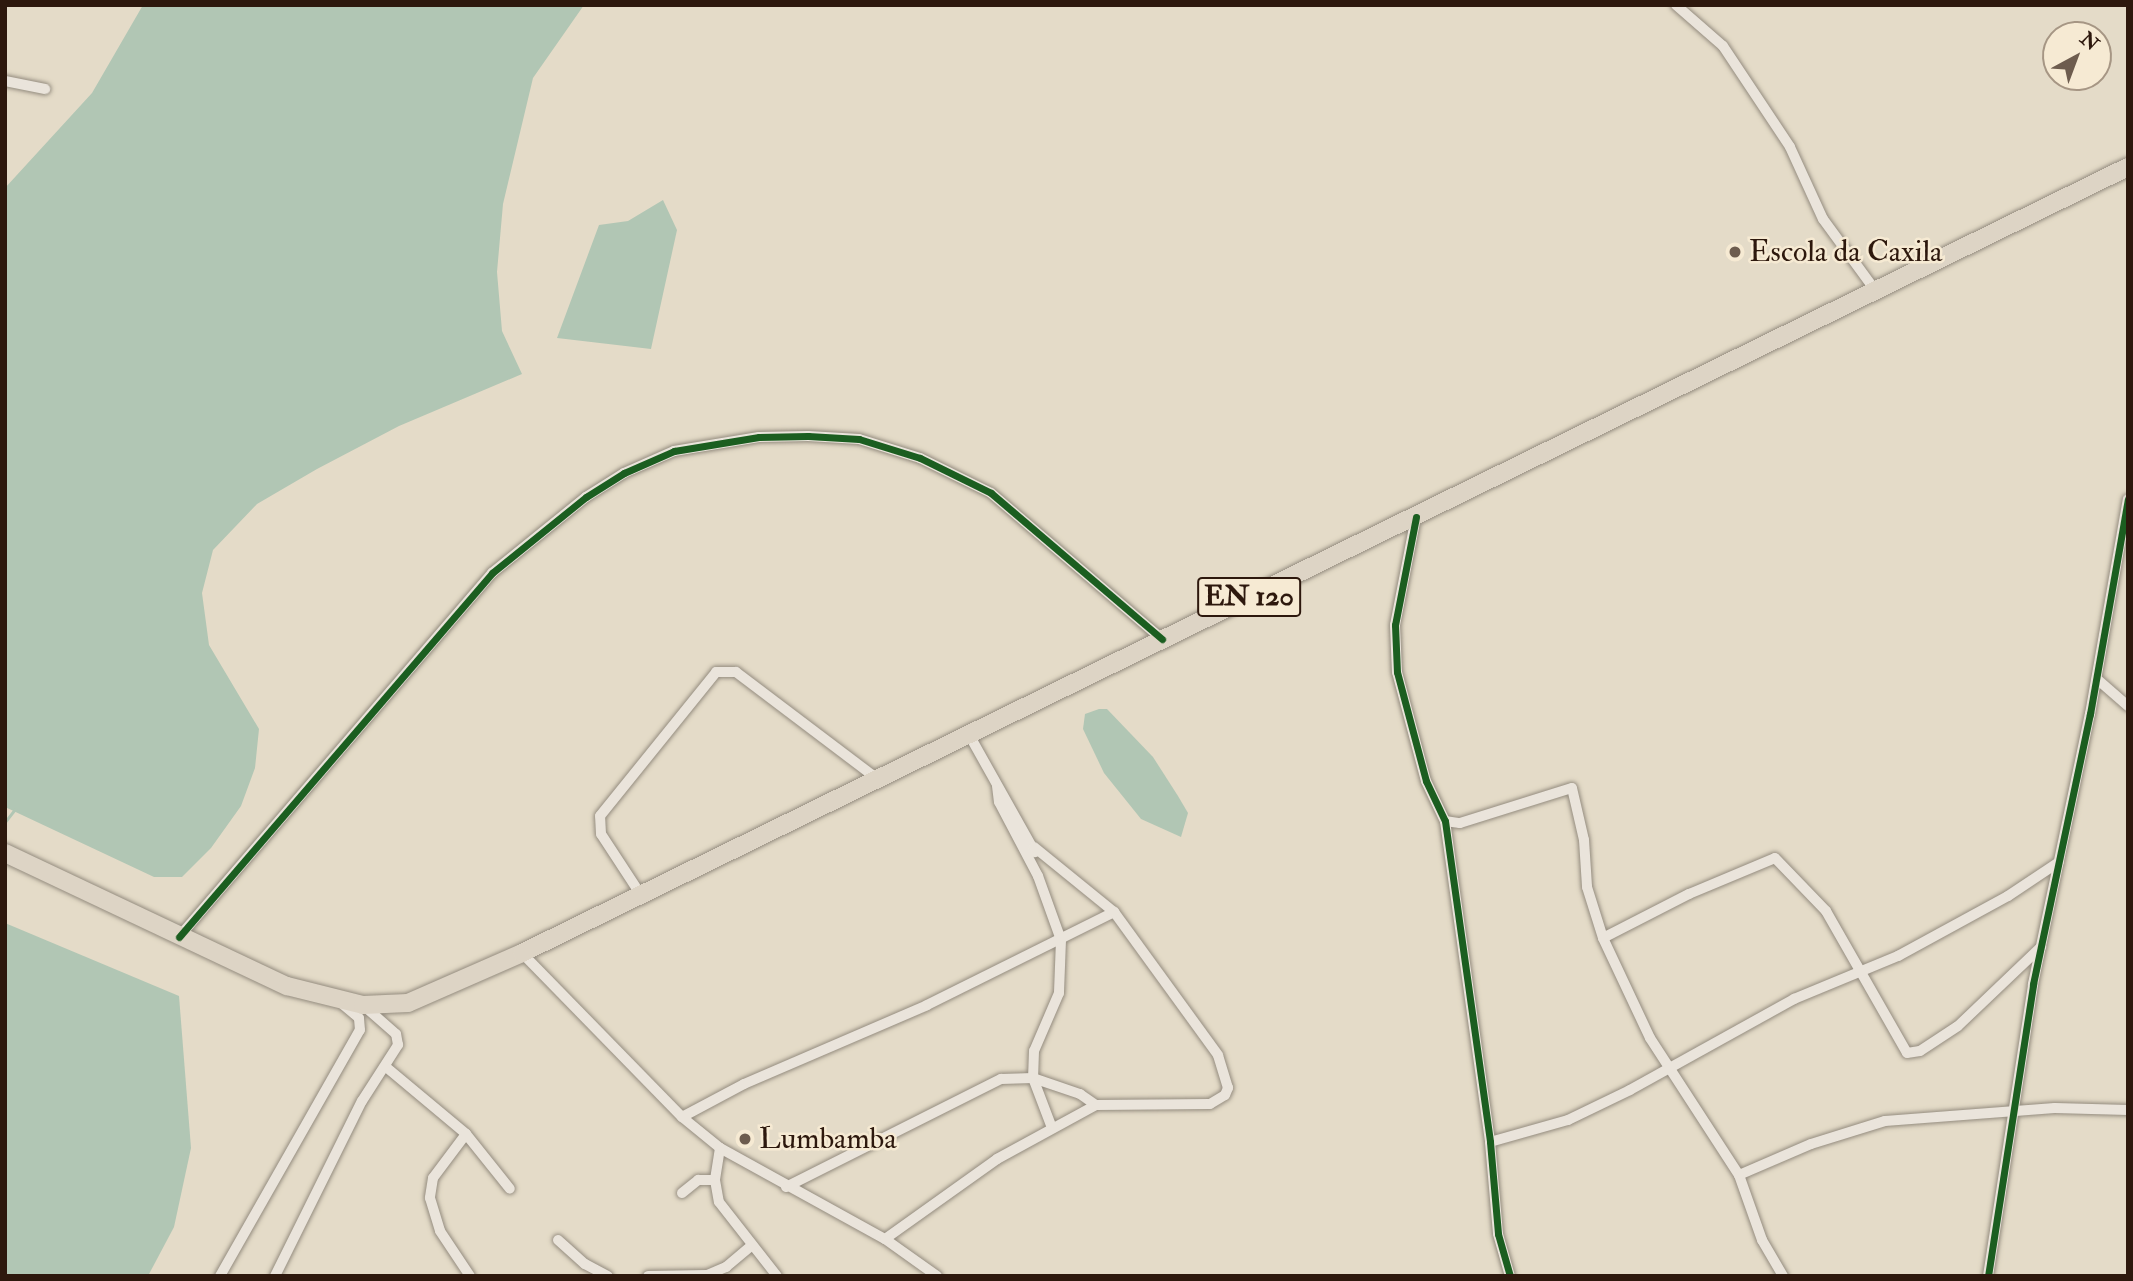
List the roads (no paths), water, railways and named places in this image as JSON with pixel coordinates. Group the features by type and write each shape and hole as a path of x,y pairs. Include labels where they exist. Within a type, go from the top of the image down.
{"main road":[{"name":"EN 120","path":"5,853 287,986 363,1006 408,1003 522,953 639,892 967,731 1416,517 2128,167"}],"street":[{"path":"1676,5 1723,46 1790,146 1823,219 1875,290"},
{"path":"5,81 45,89"},
{"path":"179,937 492,573 586,497 633,468 674,451 759,437 808,436 859,439 920,457 991,493 1162,639"},
{"path":"1988,1276 2041,947 2096,679 2128,499"},
{"path":"1416,517 1395,625 1397,672 1426,781 1445,821 1490,1142 1498,1234 1510,1276"},
{"path":"639,892 601,834 600,817 716,672 736,672 875,777"},
{"path":"2096,679 2128,706"},
{"path":"885,1239 997,1159 1096,1105 1210,1104 1220,1101 1228,1088 1213,1046 1114,912 1034,847 967,731"},
{"path":"997,786 1003,813 1038,876 1060,940 1062,982 1039,1032 1033,1079 1052,1128"},
{"path":"1445,821 1461,824 1572,788 1584,840 1587,887 1603,938 1650,1038 1739,1175 1762,1240 1783,1276"},
{"path":"1034,847 1038,876"},
{"path":"1603,938 1689,894 1775,858 1826,911 1862,972 1902,1049 1913,1053 1958,1026 2041,947"},
{"path":"1490,1142 1568,1119 1671,1067 1794,999 1862,972 2008,897 2059,862"},
{"path":"682,1117 744,1084 834,1048 1114,912"},
{"path":"522,953 682,1117 720,1148 885,1239 937,1276"},
{"path":"220,1276 360,1030 356,1014 339,1001"},
{"path":"275,1276 362,1101 386,1067 399,1039 363,1006"},
{"path":"386,1067 466,1134 510,1189"},
{"path":"786,1186 1001,1079 1033,1079 1080,1094 1096,1105"},
{"path":"1739,1175 1811,1144 1885,1121 2015,1111 2128,1110"},
{"path":"466,1134 430,1186 440,1231 460,1266 470,1276"},
{"path":"720,1148 715,1181 719,1202 777,1276"},
{"path":"682,1193 698,1180 715,1181"},
{"path":"558,1240 584,1264 608,1276"},
{"path":"649,1276 706,1275 726,1267 752,1245"},
{"path":"452,1276 460,1266"}],"waterway":[{"path":"5,822 15,809"}],"place":[{"name":"Escola da Caxila","path":"1735,252"},
{"name":"Lumbamba","path":"745,1139"}]}
